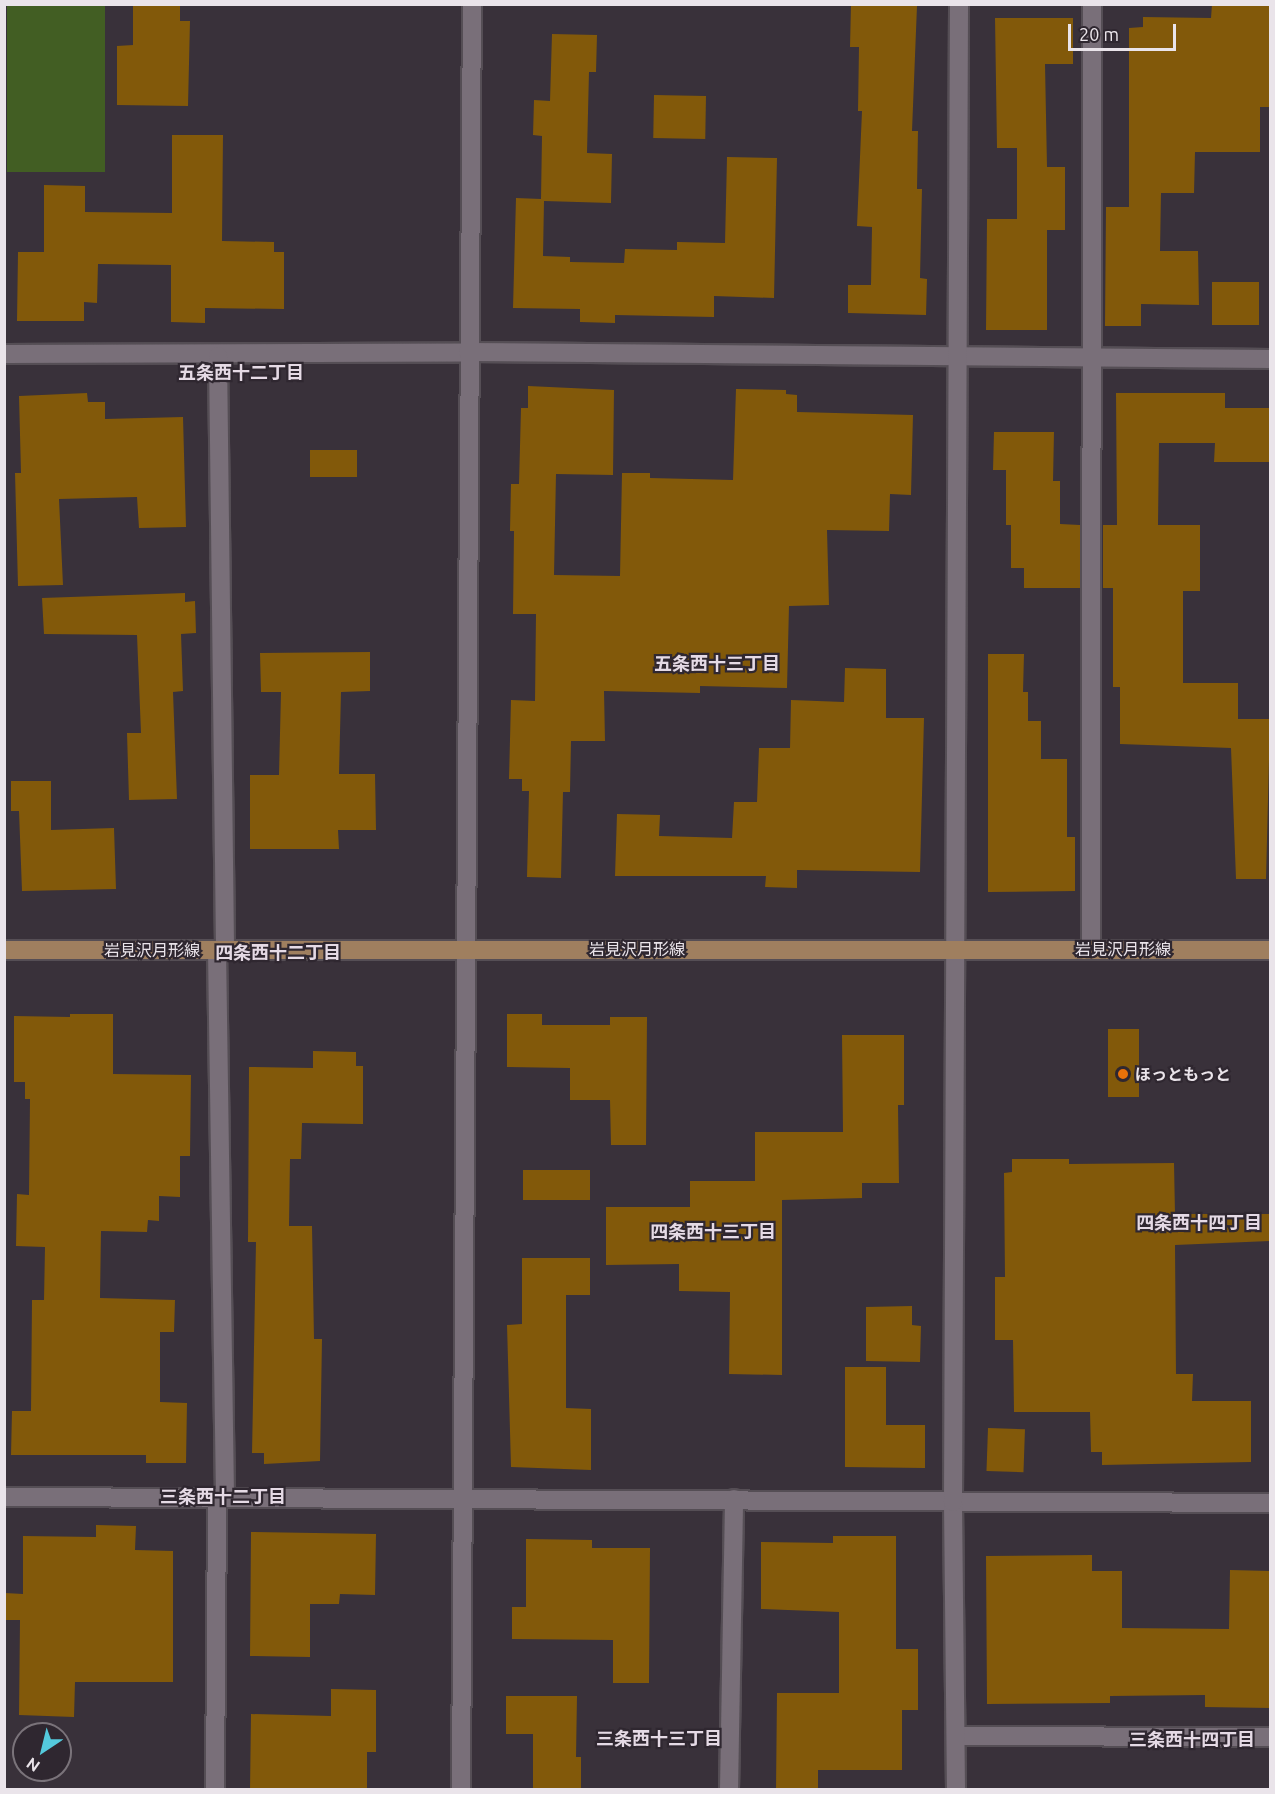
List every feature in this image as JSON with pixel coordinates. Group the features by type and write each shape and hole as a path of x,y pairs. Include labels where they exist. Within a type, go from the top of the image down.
{"main road":[{"name":"岩見沢月形線","path":"4,950 1270,950"}],"street":[{"path":"461,1790 461,1497 467,949 468,352 472,4"},
{"path":"956,1790 953,1502 959,4"},
{"path":"1091,949 1092,4"},
{"path":"4,354 218,356 468,352 958,356 1092,360 1270,359"},
{"path":"215,1790 221,1498 218,356"},
{"path":"4,1497 461,1497 1270,1503"},
{"path":"729,1790 734,1499"},
{"path":"957,1736 1270,1737"}],"green space":[{"path":"7,5 105,5 105,172 7,172"}],"building":[{"path":"133,4 180,4 180,21 190,21 188,106 117,105 117,46 133,45"},
{"path":"851,4 917,6 912,131 918,131 917,189 922,189 920,278 927,279 926,315 848,313 848,285 871,285 872,227 857,226 862,111 858,111 859,47 850,47"},
{"path":"1212,4 1269,4 1269,107 1260,107 1260,152 1195,152 1194,193 1161,193 1160,251 1198,251 1199,305 1141,304 1141,326 1105,326 1106,207 1129,207 1129,28 1143,27 1143,17 1211,18"},
{"path":"995,18 1073,18 1073,64 1045,64 1047,167 1065,167 1065,230 1047,230 1047,330 986,330 987,219 1017,219 1017,148 997,148"},
{"path":"552,34 597,35 596,72 589,72 587,153 612,154 611,203 544,201 543,256 570,257 570,262 624,263 625,249 677,250 677,242 725,243 727,157 777,158 774,298 714,296 714,317 615,315 615,323 580,322 580,309 513,308 516,198 541,199 542,136 533,135 534,100 550,101"},
{"path":"654,95 706,96 705,139 653,138"},
{"path":"172,135 223,135 222,241 274,242 274,252 284,252 284,309 205,308 205,323 171,322 171,265 98,264 97,303 84,302 84,321 17,321 18,252 44,252 44,185 85,186 85,212 172,213"},
{"path":"1212,282 1259,282 1259,325 1212,325"},
{"path":"528,386 614,390 613,475 556,474 554,575 620,576 622,473 650,473 650,478 733,480 736,389 786,390 786,394 797,395 797,412 913,415 911,495 890,494 889,531 827,530 829,605 789,606 787,688 700,686 700,693 604,691 605,741 571,741 570,792 563,792 561,878 527,877 529,791 522,791 522,779 509,779 511,700 535,701 536,614 513,614 514,531 510,531 511,484 519,484 521,408 528,408"},
{"path":"87,393 88,402 105,402 105,419 183,417 186,527 139,528 137,497 59,499 63,585 18,586 15,473 21,473 19,396"},
{"path":"1116,393 1225,393 1225,408 1270,408 1270,462 1214,462 1215,443 1159,443 1158,525 1200,525 1200,591 1183,591 1183,683 1238,683 1238,719 1270,719 1266,879 1236,879 1231,748 1120,744 1120,687 1113,687 1113,588 1103,588 1103,525 1117,525"},
{"path":"994,432 1054,432 1053,481 1060,481 1060,524 1080,525 1080,588 1024,588 1024,568 1011,568 1011,525 1006,525 1006,470 993,470"},
{"path":"310,450 357,450 357,477 310,477"},
{"path":"185,593 185,602 195,601 196,633 181,634 183,691 173,692 177,799 129,800 127,733 141,733 137,635 44,634 42,598"},
{"path":"370,652 370,691 341,692 339,774 375,774 376,830 338,830 339,849 250,849 250,775 279,775 281,692 261,692 260,653"},
{"path":"988,654 1024,654 1023,692 1028,692 1028,721 1041,721 1041,759 1067,759 1067,837 1075,837 1075,891 988,892"},
{"path":"845,668 886,669 886,718 924,718 920,872 797,870 797,888 765,887 766,876 615,876 617,814 660,815 659,836 732,838 734,802 757,802 759,748 790,748 791,700 844,702"},
{"path":"11,781 51,781 51,830 114,828 116,889 22,891 19,811 11,811"},
{"path":"70,1014 113,1014 113,1074 191,1075 190,1156 180,1156 180,1197 159,1196 159,1221 148,1220 147,1232 101,1231 100,1298 175,1300 174,1332 160,1332 160,1402 187,1403 186,1463 146,1463 146,1455 11,1455 12,1411 31,1411 32,1300 44,1300 45,1247 16,1246 17,1194 29,1195 30,1099 25,1099 25,1082 14,1082 14,1016 70,1017"},
{"path":"507,1014 542,1014 542,1025 610,1025 610,1017 647,1017 646,1145 611,1145 610,1100 570,1100 570,1068 507,1067"},
{"path":"1108,1029 1139,1029 1139,1097 1108,1097"},
{"path":"842,1035 904,1035 904,1105 898,1105 899,1183 862,1183 862,1198 782,1200 782,1375 729,1374 730,1292 679,1291 679,1264 606,1265 606,1207 690,1207 690,1181 755,1181 755,1132 843,1132"},
{"path":"313,1051 356,1052 356,1066 363,1066 363,1124 302,1123 301,1159 290,1159 289,1226 312,1226 314,1339 322,1339 320,1461 264,1464 264,1453 252,1453 256,1242 248,1242 249,1067 313,1068"},
{"path":"1012,1159 1069,1159 1069,1164 1174,1163 1175,1214 1270,1214 1270,1241 1175,1245 1176,1374 1193,1374 1192,1401 1251,1401 1251,1462 1102,1465 1102,1452 1091,1452 1090,1412 1014,1412 1013,1340 995,1340 995,1277 1005,1277 1004,1173 1012,1172"},
{"path":"523,1170 590,1170 590,1200 523,1200"},
{"path":"522,1258 590,1258 590,1295 566,1295 566,1408 591,1409 591,1470 511,1467 507,1325 522,1324"},
{"path":"912,1306 912,1325 921,1326 920,1362 866,1361 866,1307"},
{"path":"845,1367 886,1367 886,1425 925,1425 925,1468 845,1467"},
{"path":"988,1428 1025,1429 1023,1472 986,1471"},
{"path":"96,1525 136,1526 135,1550 173,1551 173,1682 75,1682 74,1717 19,1715 20,1620 5,1620 5,1593 23,1594 23,1536 96,1537"},
{"path":"251,1532 376,1534 375,1595 340,1594 339,1604 310,1604 310,1657 250,1656"},
{"path":"833,1536 896,1536 896,1649 918,1649 918,1710 902,1710 902,1770 818,1770 818,1790 776,1790 777,1693 839,1693 839,1612 761,1609 761,1542 833,1543"},
{"path":"526,1539 592,1540 592,1548 650,1548 649,1683 613,1683 613,1640 512,1639 512,1607 526,1607"},
{"path":"1092,1555 1092,1571 1122,1571 1122,1628 1229,1629 1230,1570 1270,1571 1270,1708 1205,1707 1205,1695 1110,1696 1110,1703 987,1704 986,1556"},
{"path":"331,1689 376,1690 376,1752 367,1752 367,1790 250,1790 251,1714 331,1716"},
{"path":"506,1696 577,1696 576,1757 581,1757 581,1790 533,1790 533,1734 506,1734"}],"place":[{"name":"ほっともっと","path":"1123,1074"}],"district":[{"name":"五条西十二丁目","path":"241,372"},
{"name":"五条西十三丁目","path":"717,663"},
{"name":"四条西十二丁目","path":"278,952"},
{"name":"四条西十四丁目","path":"1199,1222"},
{"name":"四条西十三丁目","path":"713,1231"},
{"name":"三条西十二丁目","path":"223,1496"},
{"name":"三条西十三丁目","path":"659,1738"},
{"name":"三条西十四丁目","path":"1192,1739"}]}
